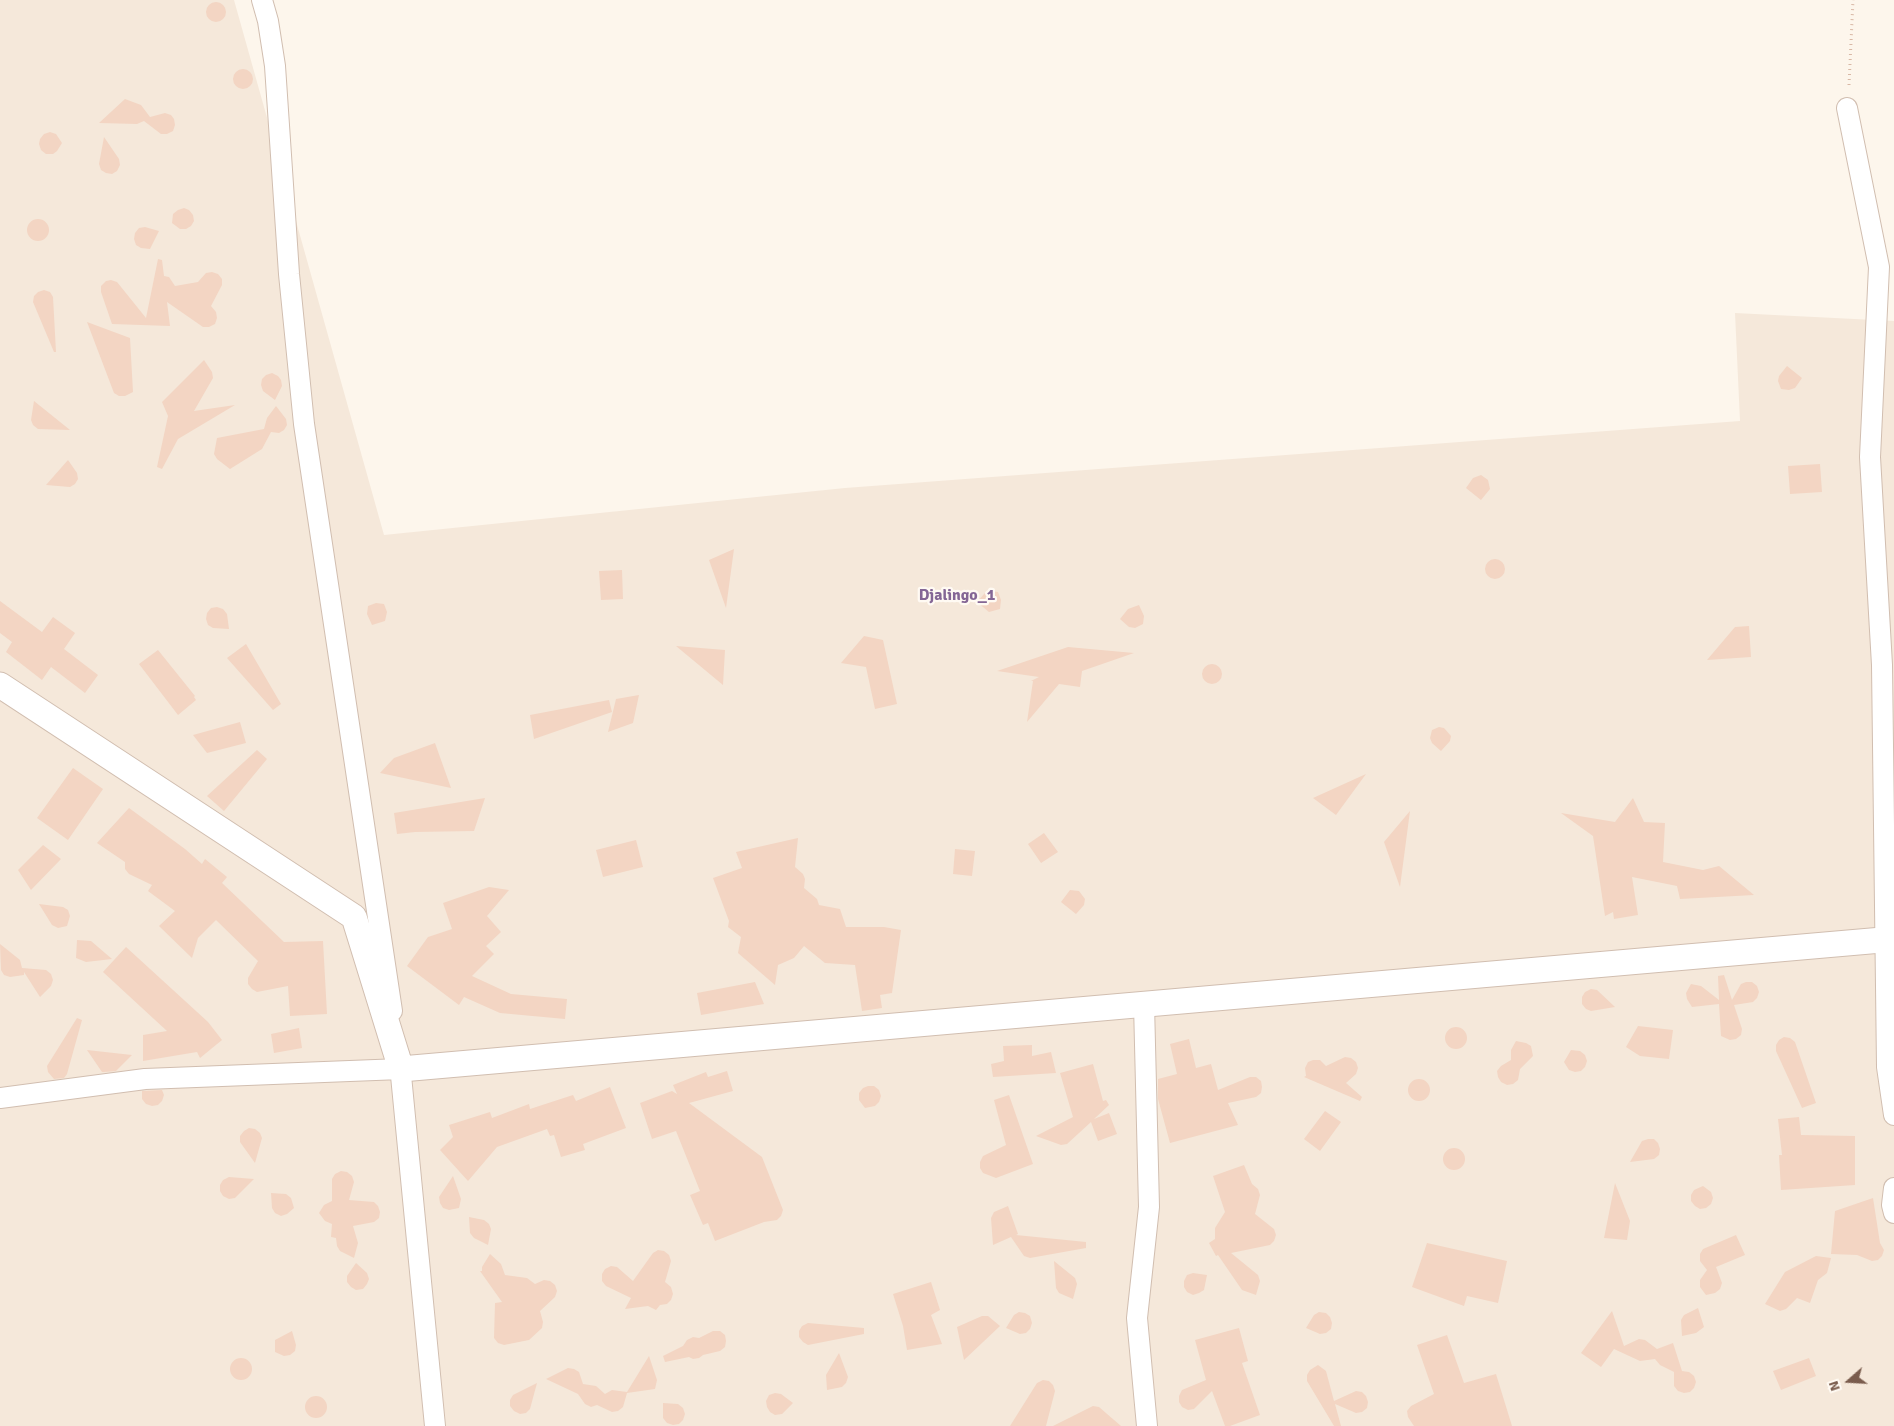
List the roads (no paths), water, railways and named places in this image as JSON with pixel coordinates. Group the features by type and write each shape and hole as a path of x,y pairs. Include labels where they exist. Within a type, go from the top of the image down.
{"street":[{"path":"262,0 268,21 275,66 289,274 304,424 401,1069 435,1426"},
{"path":"1848,108 1879,267 1870,457 1882,665 1890,939 1887,1067 1894,1115"},
{"path":"0,685 354,917 401,1069"},
{"path":"0,1098 144,1079 401,1069 1890,939"},
{"path":"1144,1004 1149,1207 1137,1318 1147,1426"},
{"path":"1894,1188 1892,1205 1894,1212"}],"district":[{"name":"Djalingo_1","path":"957,596"}]}
